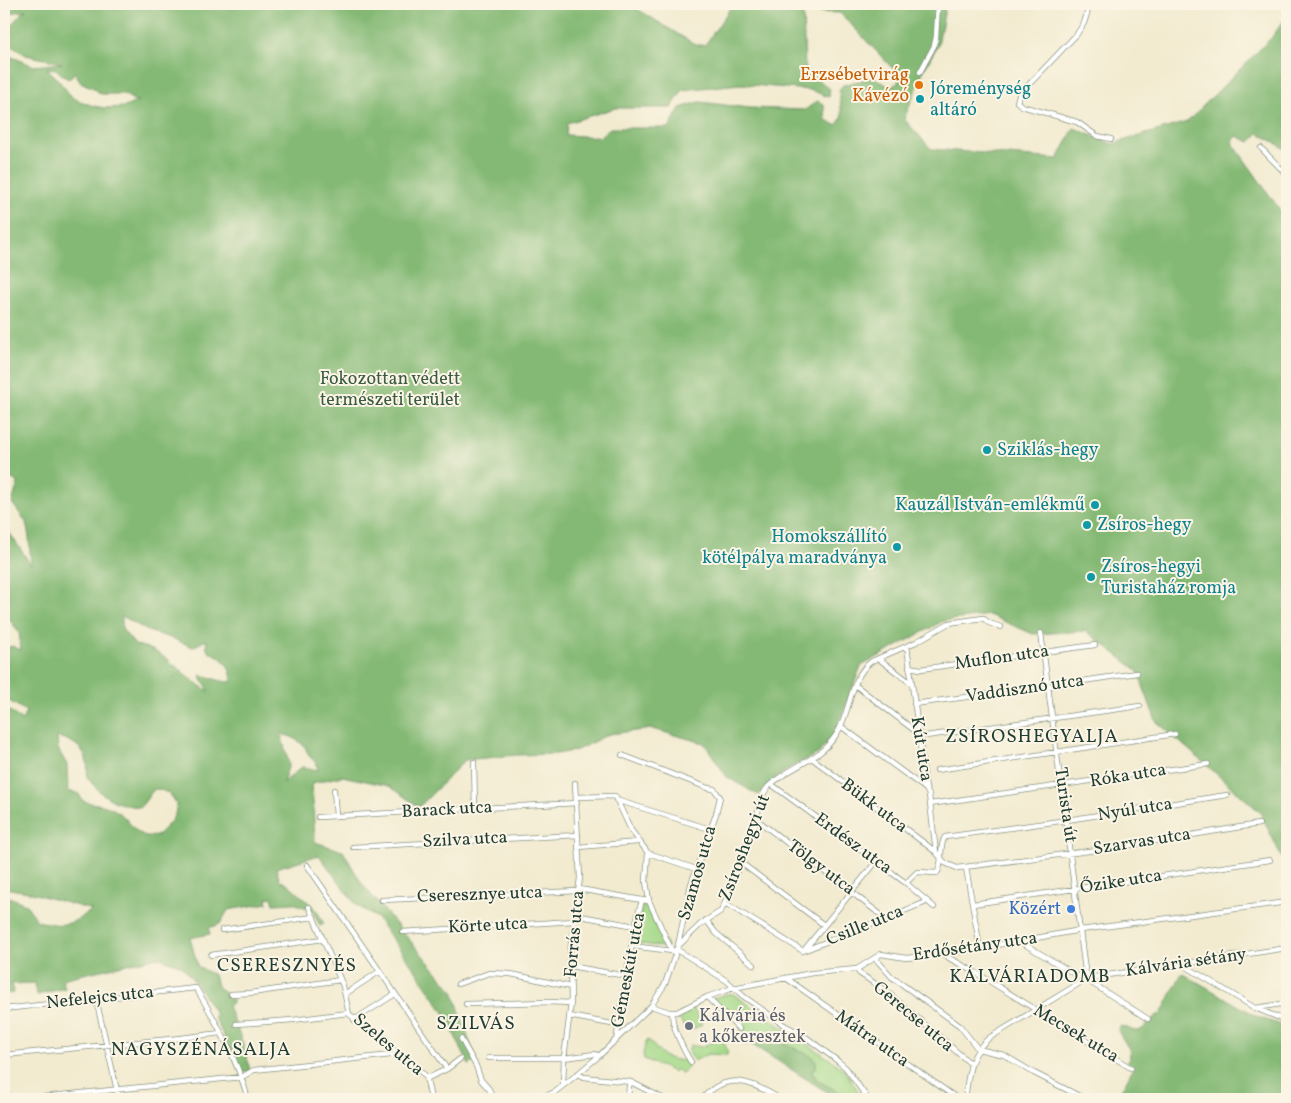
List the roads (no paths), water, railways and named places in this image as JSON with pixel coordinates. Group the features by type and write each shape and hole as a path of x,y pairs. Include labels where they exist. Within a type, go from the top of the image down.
{"street":[{"path":"920,72 934,46 938,4"},
{"path":"1090,4 1084,23 1077,34 1019,95 1017,102 1022,106 1077,122 1097,136 1111,139"},
{"path":"1261,148 1286,171"},
{"name":"Zsíroshegyi út","path":"537,1099 564,1085 616,1041 651,1006 664,986 675,950 690,933 720,911 725,903 756,819 762,796 771,784 792,768 813,759 830,745 842,727 855,686 865,667 951,622 983,618 1001,628"},
{"name":"Turista út","path":"1041,633 1087,979"},
{"name":"Kút utca","path":"909,645 911,683 936,852"},
{"name":"Muflon utca","path":"909,666 921,669 1095,645"},
{"path":"879,659 911,683"},
{"name":"Vaddisznó utca","path":"914,704 1136,673"},
{"path":"855,686 918,736 1140,706"},
{"path":"842,727 926,789"},
{"path":"937,770 1175,734"},
{"name":"Szamos utca","path":"622,755 708,788 714,788 720,797 691,884 675,950"},
{"name":"Bükk utca","path":"813,759 936,852 940,857"},
{"path":"474,762 475,808"},
{"name":"Róka utca","path":"930,804 1208,764"},
{"name":"Forrás utca","path":"564,1085 564,1058 571,1003 570,952 579,890 575,783"},
{"name":"Erdész utca","path":"771,784 906,883 934,907"},
{"path":"334,790 336,816"},
{"name":"Nyúl utca","path":"940,857 945,837 1227,795"},
{"path":"616,798 638,842 648,853 696,870"},
{"name":"Barack utca","path":"318,817 616,798 710,829"},
{"name":"Tölgy utca","path":"756,819 885,918"},
{"name":"Szarvas utca","path":"966,868 1258,824"},
{"name":"Szilva utca","path":"354,847 578,835"},
{"path":"578,846 638,842"},
{"name":"Gémeskút utca","path":"616,1041 617,1025 635,926 642,900 649,900 646,881 648,853"},
{"path":"940,857 949,866 966,868 980,948"},
{"path":"906,883 917,872 937,873 941,868 940,857"},
{"name":"Őzike utca","path":"973,904 1270,860"},
{"path":"740,862 824,926"},
{"path":"725,903 803,951 876,862"},
{"path":"307,865 447,1069"},
{"name":"Cseresznye utca","path":"382,900 579,890 642,900"},
{"path":"649,900 656,918 675,950"},
{"name":"Csille utca","path":"803,951 924,903 926,900"},
{"name":"Erdősétány utca","path":"672,1012 680,1011 707,997 733,988 812,973 857,969 874,958 885,954 906,958 946,954 1081,930 1287,902"},
{"name":"Szeles utca","path":"309,907 340,980 345,994 348,1013 354,1020 400,1054 428,1078 431,1099"},
{"path":"575,915 635,926"},
{"path":"222,930 314,917"},
{"path":"706,920 716,933 754,965"},
{"name":"Körte utca","path":"402,932 574,921"},
{"path":"210,955 323,939"},
{"path":"1018,941 1087,979 1148,1019"},
{"path":"632,946 675,950 726,981 784,1025 802,1035 839,1062 846,1068 868,1099"},
{"name":"Kálvária sétány","path":"966,1099 971,1064 978,1049 989,1038 1087,979 1287,948"},
{"name":"Mecsek utca","path":"946,954 949,958 1131,1068"},
{"name":"Gerecse utca","path":"874,958 892,976 960,1026 978,1049"},
{"path":"1182,964 1255,1008 1287,1021"},
{"path":"570,966 626,976"},
{"name":"Gerecse utca","path":"857,969 859,973 886,991 971,1064"},
{"path":"345,994 380,971"},
{"path":"458,984 488,973 511,974 571,987"},
{"name":"Mátra utca","path":"786,978 958,1099"},
{"path":"231,994 251,993 340,980"},
{"name":"Nefelejcs utca","path":"4,1009 196,988 221,1033"},
{"path":"354,1020 395,994"},
{"path":"707,997 739,1029"},
{"path":"96,999 119,1099"},
{"path":"466,1004 571,1003"},
{"path":"1255,1008 1287,1003"},
{"path":"651,1006 672,1012 674,1024 691,1062"},
{"path":"236,1024 293,1020 348,1013"},
{"path":"569,1016 617,1025"},
{"path":"4,1054 221,1033 242,1077 248,1099"},
{"path":"461,1039 476,1066 481,1080 489,1089 493,1099"},
{"path":"978,1049 1004,1055 1034,1074 1085,1099"},
{"path":"22,1099 242,1077 254,1070 400,1054"},
{"path":"488,1058 564,1058 592,1054 599,1056"},
{"path":"428,1078 447,1069 460,1059"},
{"path":"4,1074 7,1099"},
{"path":"577,1074 584,1077 631,1082 664,1099"},
{"path":"702,1099 713,1089 722,1085 744,1081 761,1087 780,1099"},
{"path":"628,1099 631,1082"}],"place":[{"name":"Erzsébetvirág Kávézó","path":"919,85"},
{"name":"Jóreménység altáró","path":"920,99"},
{"name":"Sziklás-hegy","path":"987,450"},
{"name":"Kauzál István-emlékmű","path":"1095,505"},
{"name":"Zsíros-hegy","path":"1087,525"},
{"name":"Homokszállító kötélpálya maradványa","path":"897,547"},
{"name":"Zsíros-hegyi Turistaház romja","path":"1091,577"},
{"name":"Közért","path":"1071,909"},
{"name":"Kálvária és a kőkeresztek","path":"689,1026"}],"district":[{"name":"ZSÍROSHEGYALJA","path":"1032,737"},
{"name":"CSERESZNYÉS","path":"287,966"},
{"name":"KÁLVÁRIADOMB","path":"1030,977"},
{"name":"SZILVÁS","path":"476,1024"},
{"name":"NAGYSZÉNÁSALJA","path":"201,1050"}],"park label":[{"name":"Fokozottan védett természeti terület","path":"390,389"}]}
